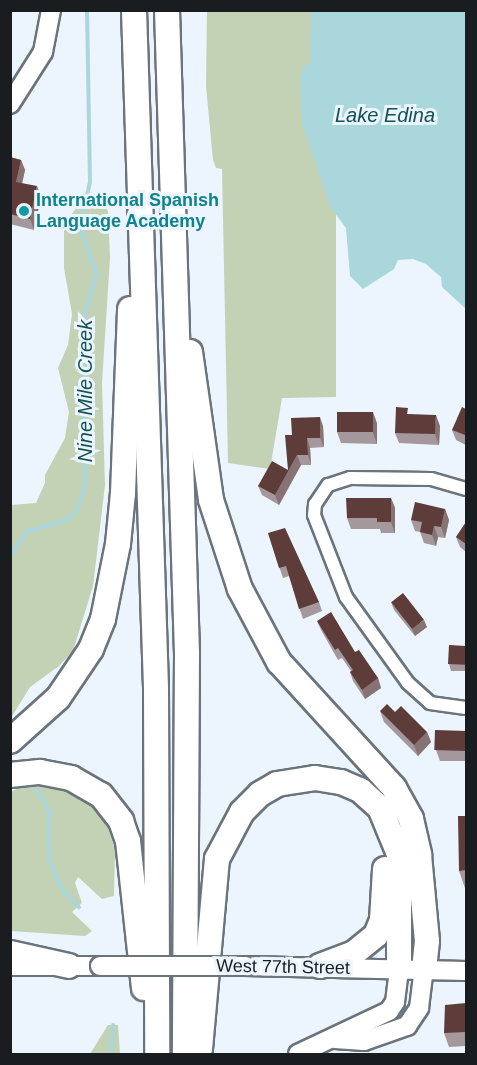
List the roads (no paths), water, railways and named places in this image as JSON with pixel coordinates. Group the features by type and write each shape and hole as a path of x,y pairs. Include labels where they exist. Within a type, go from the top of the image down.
{"highway":[{"path":"134,10 156,700 157,1054"},
{"path":"167,10 187,653 185,1054"},
{"path":"10,741 39,718 76,674 91,649 111,586 123,492 130,294 140,205"},
{"path":"176,289 194,366 211,500 233,570 279,662 394,788 411,819 425,920 424,970"},
{"path":"10,775 40,772 71,778 101,795 121,821 129,852 147,1054"},
{"path":"200,1054 212,884 227,834 260,794 295,779 341,782 370,797 387,819 399,854 399,970"},
{"path":"320,966 367,944 382,920 384,851 372,817 370,797"},
{"path":"10,953 69,966"}],"street":[{"path":"10,104 43,52 51,10"},
{"path":"466,489 431,479 402,477 338,480 328,485 315,504 317,527 346,597 417,695 444,708 466,708"},
{"name":"West 77th Street","path":"10,966 320,966 466,971"},
{"path":"298,1054 335,1039 389,1011 395,1002 399,970"},
{"path":"335,1039 364,1041 407,1026 419,1008 424,970"}],"water":[{"name":"Lake Edina","path":"311,11 466,11 466,309 442,287 441,277 426,264 413,259 398,260 394,269 363,289 350,276 346,228 331,208 302,124 300,78 303,67 310,63"}],"waterway":[{"name":"Nine Mile Creek","path":"10,557 26,532 67,520 77,510 85,486 83,321 96,274 80,227 90,182 87,10"},
{"name":"Nine Mile Creek","path":"36,789 49,811 49,860 62,889 79,907"},
{"name":"Nine Mile Creek","path":"111,1054 113,1025"}],"place":[{"name":"International Spanish Language Academy","path":"24,211"}]}
